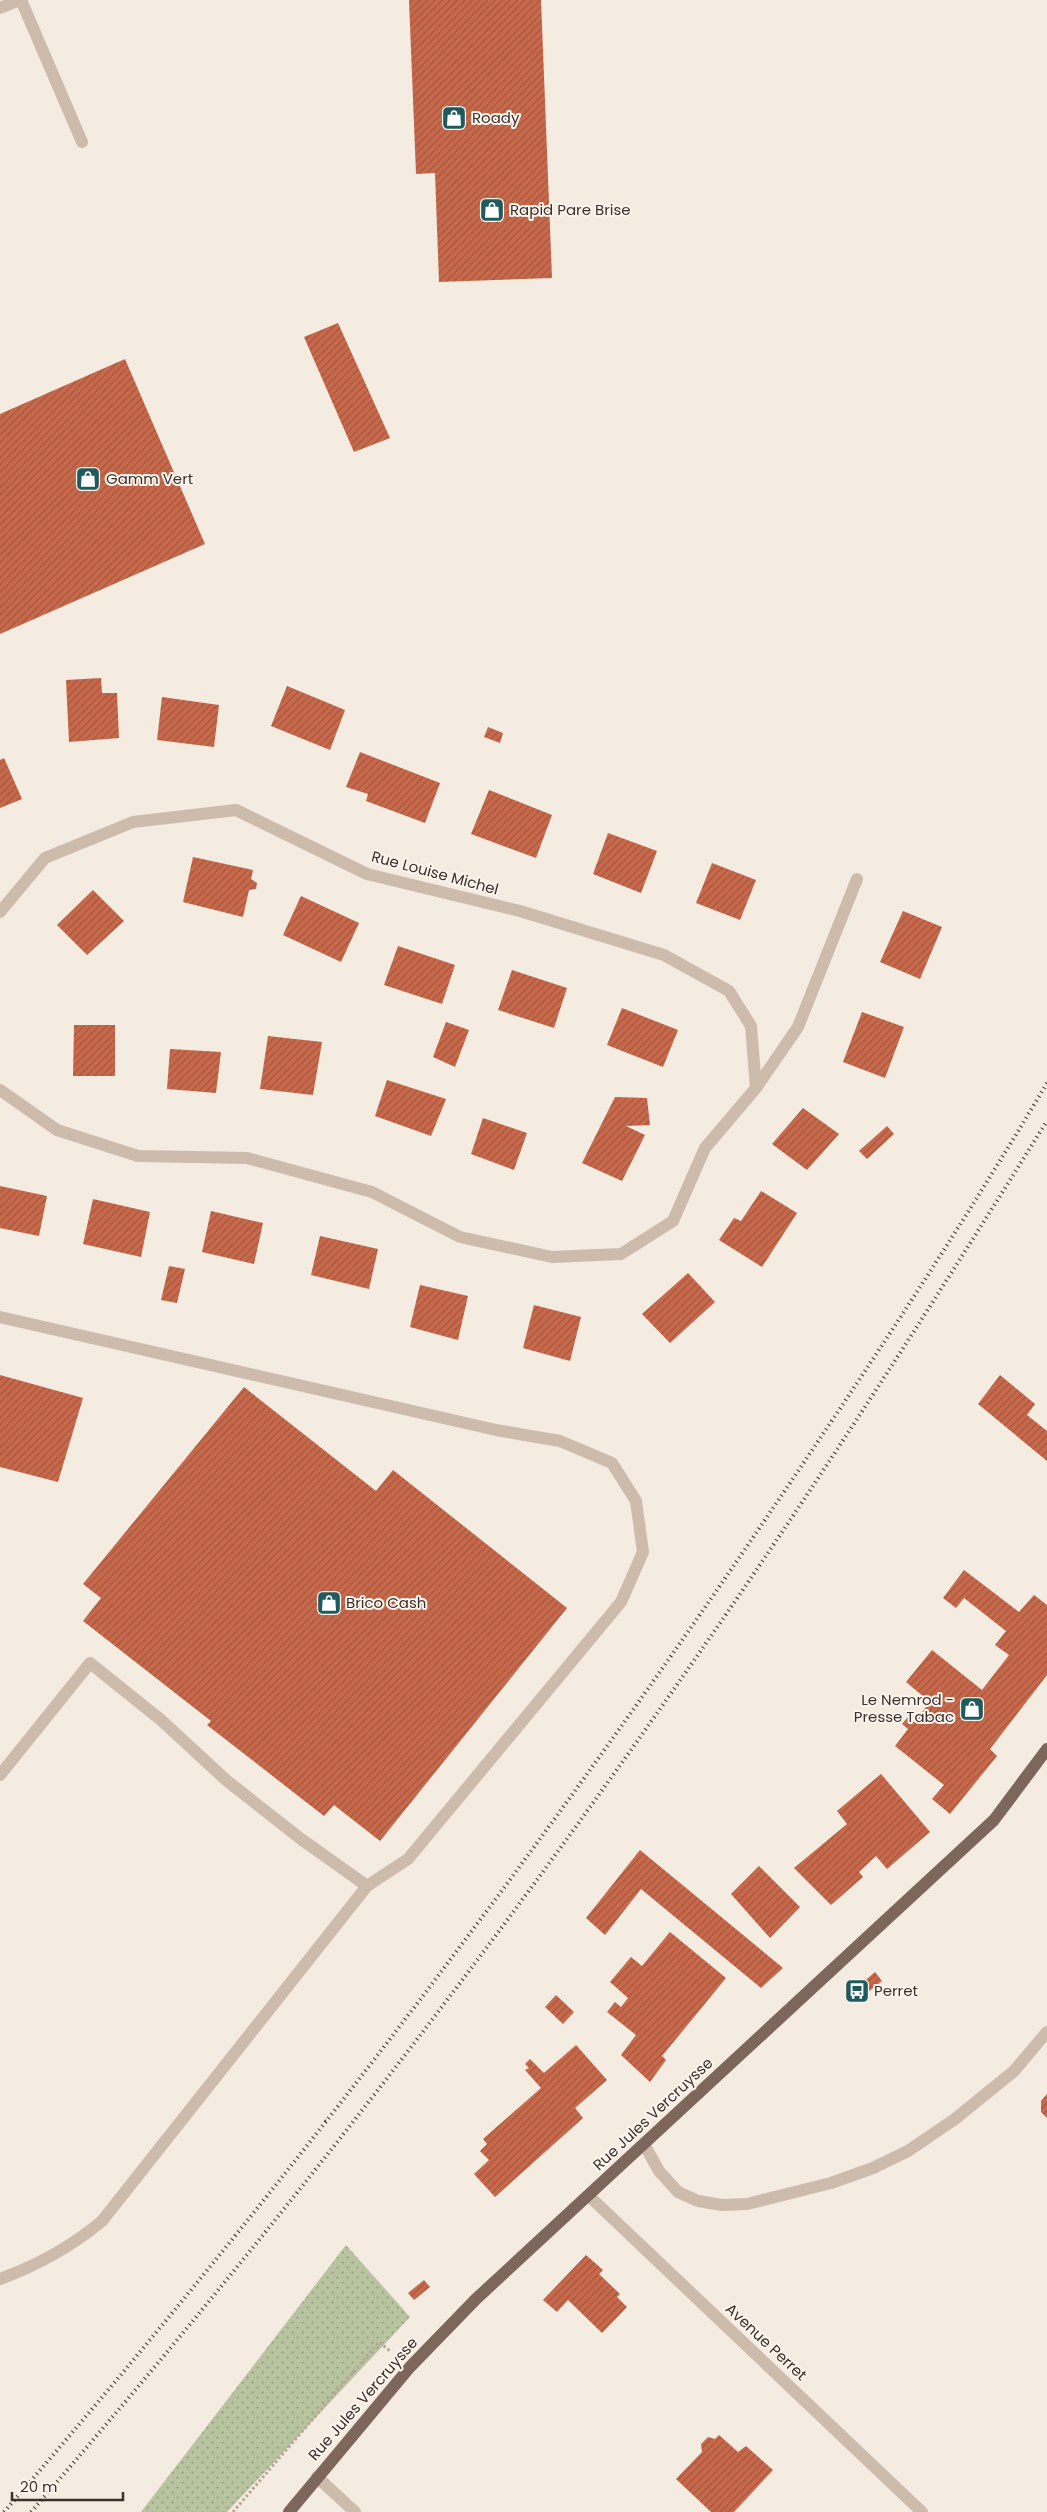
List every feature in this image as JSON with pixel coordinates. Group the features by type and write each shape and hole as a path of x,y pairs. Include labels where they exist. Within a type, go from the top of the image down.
{"main road":[{"name":"Rue Jules Vercruysse","path":"289,2512 410,2367 476,2299 994,1820 1047,1749"}],"street":[{"path":"0,8 21,0 82,142"},
{"name":"Rue Louise Michel","path":"0,912 45,858 133,822 236,810 367,874 520,911 664,954 729,991 751,1026 756,1088"},
{"path":"0,1090 57,1130 138,1156 247,1158 372,1192 460,1238 552,1257 621,1254 673,1221 705,1148 756,1088 798,1027 857,879"},
{"path":"0,1317 496,1430 560,1441 612,1463 636,1501 644,1552 621,1602 408,1859 367,1886 102,2221 78,2241 55,2255 0,2279"},
{"path":"0,1775 90,1663 161,1720 226,1780 301,1839 367,1886"},
{"path":"644,2144 659,2172 678,2192 698,2201 722,2205 747,2204 831,2183 873,2168 908,2151 955,2119 1014,2071 1047,2032"},
{"name":"Avenue Perret","path":"589,2196 922,2512"},
{"path":"317,2477 355,2512"}],"path":[{"path":"233,2512 379,2342 410,2367"}],"green space":[{"path":"346,2245 410,2317 227,2512 141,2512"}],"building":[{"path":"409,0 541,0 552,278 439,282 435,173 416,174"},
{"path":"338,323 390,438 354,452 304,337"},
{"name":"Gamm Vert","path":"125,359 205,544 0,634 0,414"},
{"path":"101,678 102,693 117,693 119,738 69,742 66,680"},
{"path":"287,686 345,710 330,750 271,726"},
{"path":"162,697 219,705 214,747 157,740"},
{"path":"488,727 503,733 500,743 484,737"},
{"path":"360,752 440,783 425,823 366,801 368,794 346,787"},
{"path":"4,758 22,799 0,808 0,760"},
{"path":"489,790 552,815 536,858 471,834"},
{"path":"608,833 657,851 641,893 593,874"},
{"path":"193,857 253,870 251,879 257,883 256,889 249,890 243,917 183,902"},
{"path":"712,863 756,880 740,920 696,903"},
{"path":"93,890 124,921 87,955 57,925"},
{"path":"301,896 359,923 341,962 283,935"},
{"path":"903,911 942,927 920,979 880,962"},
{"path":"398,946 455,965 442,1004 384,985"},
{"path":"512,970 567,988 554,1028 498,1010"},
{"path":"622,1008 678,1030 663,1067 607,1045"},
{"path":"862,1012 904,1027 885,1078 843,1062"},
{"path":"446,1022 469,1030 455,1067 433,1057"},
{"path":"74,1025 115,1025 115,1076 73,1076"},
{"path":"268,1036 322,1042 313,1095 260,1089"},
{"path":"170,1049 221,1052 216,1093 167,1089"},
{"path":"387,1080 446,1099 431,1136 375,1116"},
{"path":"615,1097 647,1098 650,1125 626,1126 645,1135 622,1181 582,1163"},
{"path":"803,1108 839,1134 807,1170 772,1144"},
{"path":"483,1118 527,1133 514,1170 471,1154"},
{"path":"887,1126 894,1134 867,1159 859,1151"},
{"path":"0,1186 47,1196 39,1236 0,1228"},
{"path":"761,1191 797,1213 762,1267 719,1240 734,1218 741,1221"},
{"path":"93,1199 150,1212 141,1257 83,1244"},
{"path":"211,1211 263,1223 254,1264 202,1252"},
{"path":"320,1236 378,1249 369,1289 311,1275"},
{"path":"169,1266 185,1269 177,1303 161,1300"},
{"path":"688,1273 715,1302 670,1343 642,1314"},
{"path":"420,1285 468,1296 458,1340 410,1327"},
{"path":"534,1305 581,1317 570,1361 523,1348"},
{"path":"0,1375 83,1398 58,1482 0,1467"},
{"path":"1000,1375 1035,1404 1027,1415 1047,1431 1047,1461 978,1404"},
{"name":"Brico Cash","path":"244,1387 376,1491 393,1470 567,1608 380,1841 334,1805 324,1816 207,1725 211,1721 83,1621 101,1598 83,1584"},
{"path":"964,1570 1019,1612 1034,1595 1047,1605 1047,1675 990,1749 997,1756 950,1814 932,1799 944,1785 895,1746 908,1729 902,1724 908,1717 914,1722 930,1702 906,1682 932,1650 982,1690 1009,1655 995,1645 1006,1631 964,1598 956,1608 943,1598"},
{"path":"881,1774 930,1832 887,1869 876,1856 859,1872 863,1877 831,1905 794,1868 847,1824 837,1811"},
{"path":"640,1850 783,1968 761,1988 641,1889 605,1935 586,1918"},
{"path":"759,1866 800,1907 770,1938 731,1894"},
{"path":"670,1932 726,1978 662,2056 666,2060 650,2082 621,2055 636,2035 607,2012 615,2002 621,2007 628,1998 610,1982 631,1957 642,1966"},
{"path":"875,1972 882,1981 868,1992 861,1984"},
{"path":"556,1995 574,2012 563,2024 545,2007"},
{"path":"576,2045 607,2080 575,2108 583,2118 495,2197 474,2174 489,2160 480,2151 487,2144 483,2139 541,2088 525,2070 529,2068 525,2064 530,2059 544,2073"},
{"path":"1047,2094 1047,2118 1041,2112 1041,2101"},
{"path":"586,2255 603,2270 599,2274 620,2294 617,2297 627,2307 602,2333 568,2300 557,2312 543,2300"},
{"path":"424,2280 430,2287 414,2300 408,2293"},
{"path":"719,2435 738,2452 746,2446 773,2470 734,2512 711,2512 676,2479 702,2452 701,2444 708,2437 715,2439"}],"railway":[{"path":"4,2512 202,2277 298,2157 485,1914 576,1790 665,1665 828,1426 940,1256 1047,1083"},
{"path":"31,2512 117,2412 285,2208 527,1894 605,1787 776,1542 913,1333 1047,1121"}],"place":[{"name":"Roady","path":"454,118"},
{"name":"Rapid Pare Brise","path":"492,210"},
{"name":"Gamm Vert","path":"88,479"},
{"name":"Brico Cash","path":"329,1603"},
{"name":"Le Nemrod - Presse Tabac","path":"972,1709"},
{"name":"Perret","path":"857,1991"}]}
